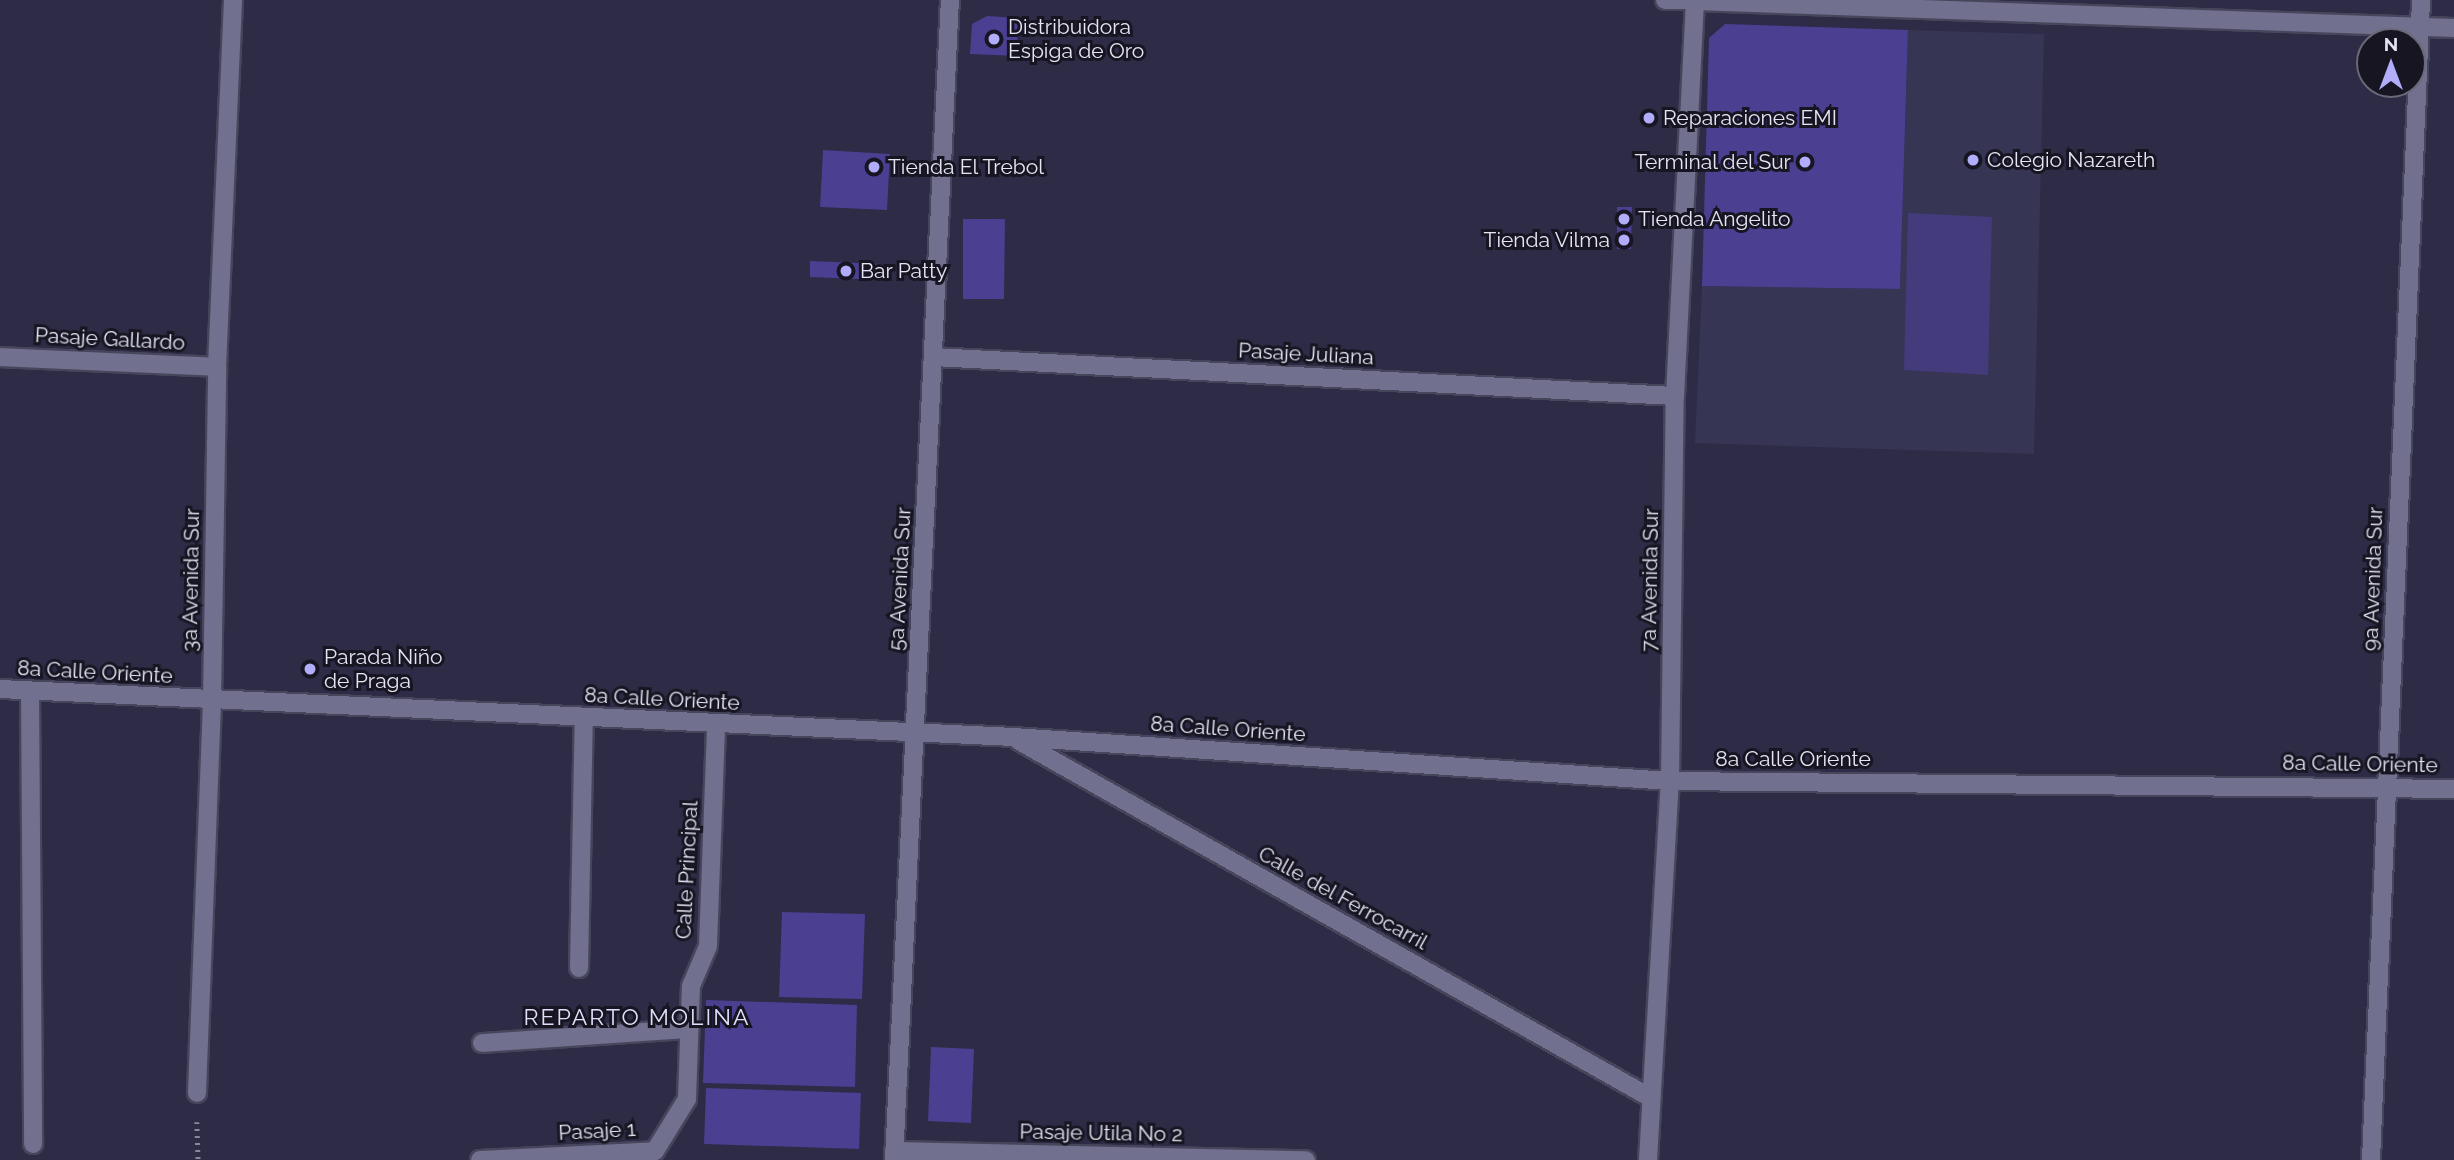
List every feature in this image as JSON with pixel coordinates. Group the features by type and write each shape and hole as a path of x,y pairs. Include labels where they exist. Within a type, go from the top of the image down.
{"street":[{"name":"3a Avenida Sur","path":"197,1093 212,701 218,366 233,0"},
{"name":"5a Avenida Sur","path":"894,1155 950,0"},
{"path":"1665,0 2454,28"},
{"name":"9a Avenida Sur","path":"2371,1160 2421,0"},
{"name":"7a Avenida Sur","path":"1648,1160 1670,781 1675,396 1695,1"},
{"name":"Pasaje Gallardo","path":"0,357 218,366"},
{"name":"Pasaje Juliana","path":"933,357 1675,396"},
{"name":"8a Calle Oriente","path":"0,690 1013,737 1670,781 2387,786 2454,789"},
{"path":"30,691 33,1144"},
{"path":"579,968 584,718"},
{"name":"Calle Principal","path":"687,1099 691,986 708,946 716,724"},
{"name":"Calle del Ferrocarril","path":"1013,737 1651,1098"},
{"path":"482,1043 689,1029"},
{"name":"Pasaje 1","path":"480,1160 655,1151 687,1099"},
{"name":"Pasaje Utila No 2","path":"894,1155 1306,1160"}],"path":[{"path":"197,1093 198,1160"}],"shaded area":[{"name":"Colegio Nazareth","path":"1908,30 2044,34 2034,454 1695,443 1702,286 1900,289"},
{"path":"1908,213 1992,217 1988,375 1904,370"}],"building":[{"name":"Distribuidora Espiga de Oro","path":"987,16 1018,18 1017,56 970,54 972,24"},
{"name":"Terminal del Sur","path":"1725,24 1908,30 1900,289 1702,286 1709,38"},
{"path":"823,150 890,154 887,210 820,207"},
{"path":"1617,207 1632,207 1631,249 1617,249"},
{"path":"963,219 1005,219 1004,299 963,299"},
{"name":"Bar Patty","path":"810,261 883,264 882,280 810,277"},
{"path":"782,912 865,914 862,999 779,997"},
{"path":"706,1000 857,1005 855,1087 703,1083"},
{"path":"931,1047 974,1049 971,1123 928,1121"},
{"path":"706,1088 861,1093 859,1149 704,1144"}],"place":[{"name":"Distribuidora Espiga de Oro","path":"994,39"},
{"name":"Reparaciones EMI","path":"1649,118"},
{"name":"Colegio Nazareth","path":"1973,160"},
{"name":"Terminal del Sur","path":"1805,162"},
{"name":"Tienda El Trebol","path":"874,167"},
{"name":"Tienda Angelito","path":"1624,219"},
{"name":"Tienda Vilma","path":"1624,240"},
{"name":"Bar Patty","path":"846,271"},
{"name":"Parada Niño de Praga","path":"310,669"}],"district":[{"name":"REPARTO MOLINA","path":"637,1017"}]}
